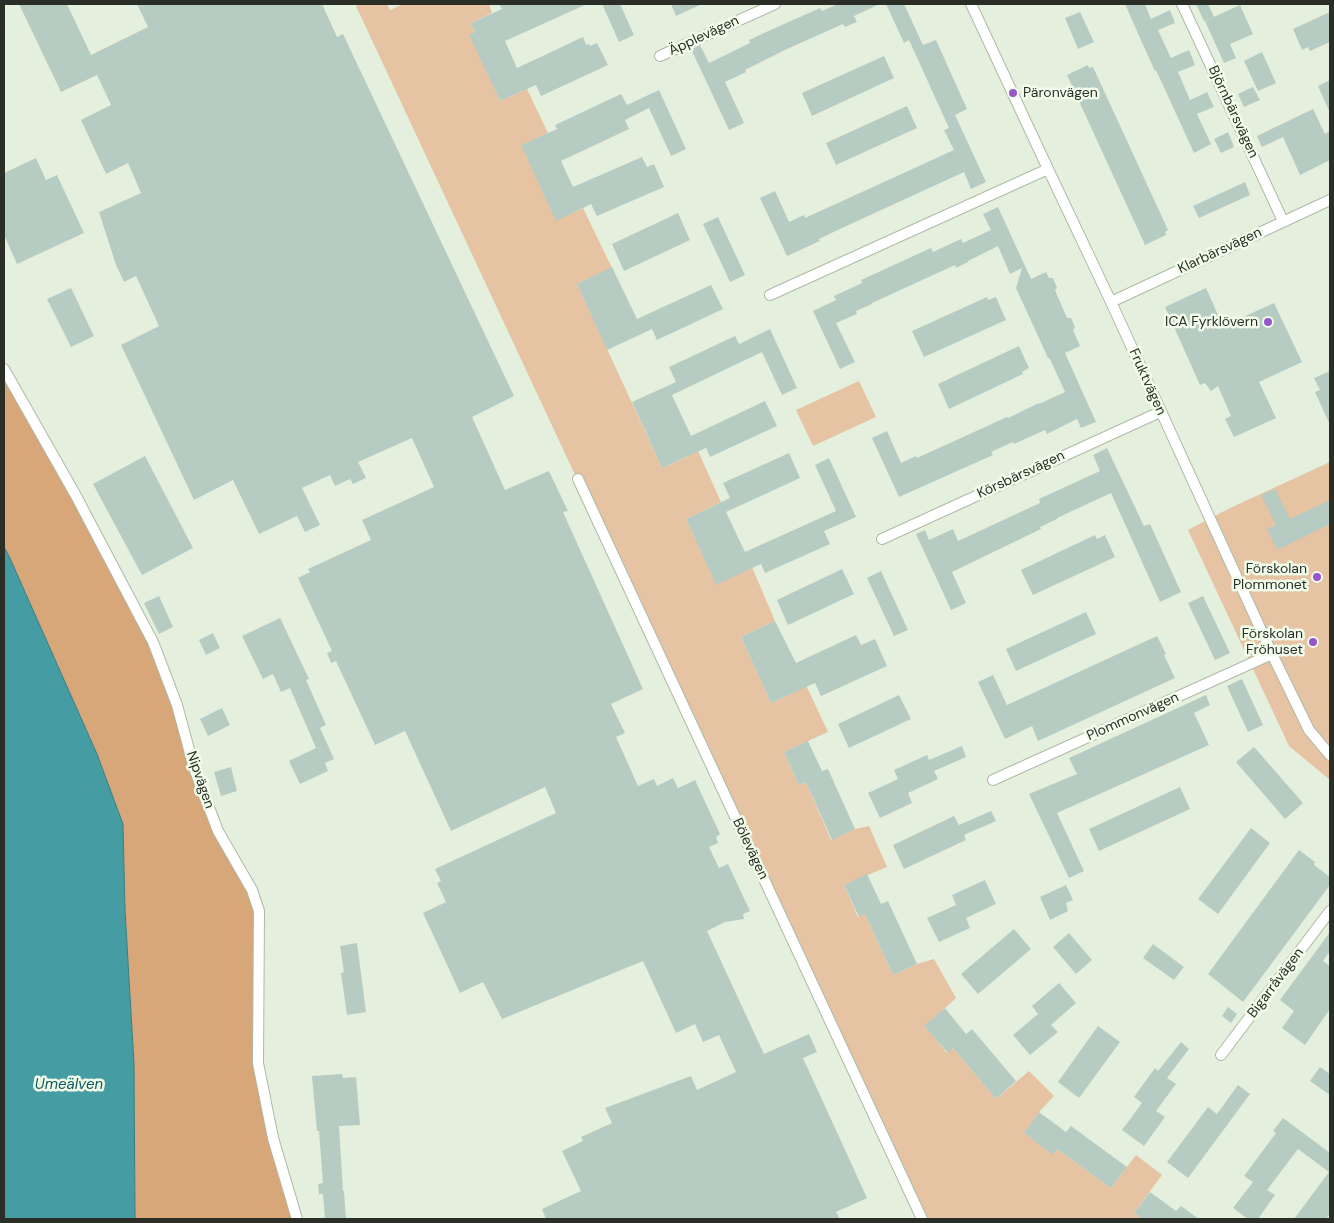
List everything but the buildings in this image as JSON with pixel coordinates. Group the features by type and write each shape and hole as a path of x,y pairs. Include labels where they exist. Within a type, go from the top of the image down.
{"street":[{"name":"Äpplevägen","path":"660,56 775,4"},
{"name":"Fruktvägen","path":"971,4 1111,302 1272,654 1309,730 1330,755"},
{"name":"Björnbärsvägen","path":"1182,4 1283,221"},
{"path":"770,295 1048,170"},
{"name":"Klarbärsvägen","path":"1111,302 1330,200"},
{"name":"Nipvägen","path":"4,369 75,494 153,642 177,705 194,768 218,831 252,890 259,911 258,1064 273,1138 297,1219"},
{"name":"Körsbärsvägen","path":"882,539 1160,412"},
{"name":"Bölevägen","path":"578,479 922,1219"},
{"name":"Plommonvägen","path":"993,780 1272,654"},
{"name":"Bigarråvägen","path":"1222,1055 1330,911"}],"shaded area":[{"path":"360,4 387,4 390,10 403,4 489,4 492,13 471,23 475,32 470,35 500,101 527,89 548,133 522,145 556,220 583,208 612,268 577,284 662,468 698,451 721,502 686,519 716,584 752,567 775,621 741,637 771,703 806,685 828,732 784,752 799,785 806,782 831,840 855,829 869,826 887,867 844,885 858,917 865,914 893,975 917,964 934,959 956,998 925,1026 947,1053 953,1048 996,1099 1029,1071 1054,1096 1039,1112 1024,1133 1053,1154 1057,1149 1111,1188 1136,1155 1162,1175 1134,1213 1142,1219 922,1219 356,6"},
{"path":"4,369 153,642 194,768 259,911 258,1063 297,1219 135,1219 134,1064 125,910 123,824 97,754 4,547"},
{"path":"859,381 876,417 813,446 796,410"},
{"path":"1330,462 1330,780 1289,746 1188,530 1228,509"}],"water":[{"name":"Umeälven","path":"4,547 97,754 123,824 125,910 134,1064 135,1219 4,1219"}],"place":[{"name":"Päronvägen","path":"1013,93"},
{"name":"ICA Fyrklövern","path":"1268,322"},
{"name":"Förskolan Plommonet","path":"1317,577"},
{"name":"Förskolan Fröhuset","path":"1313,642"}]}
